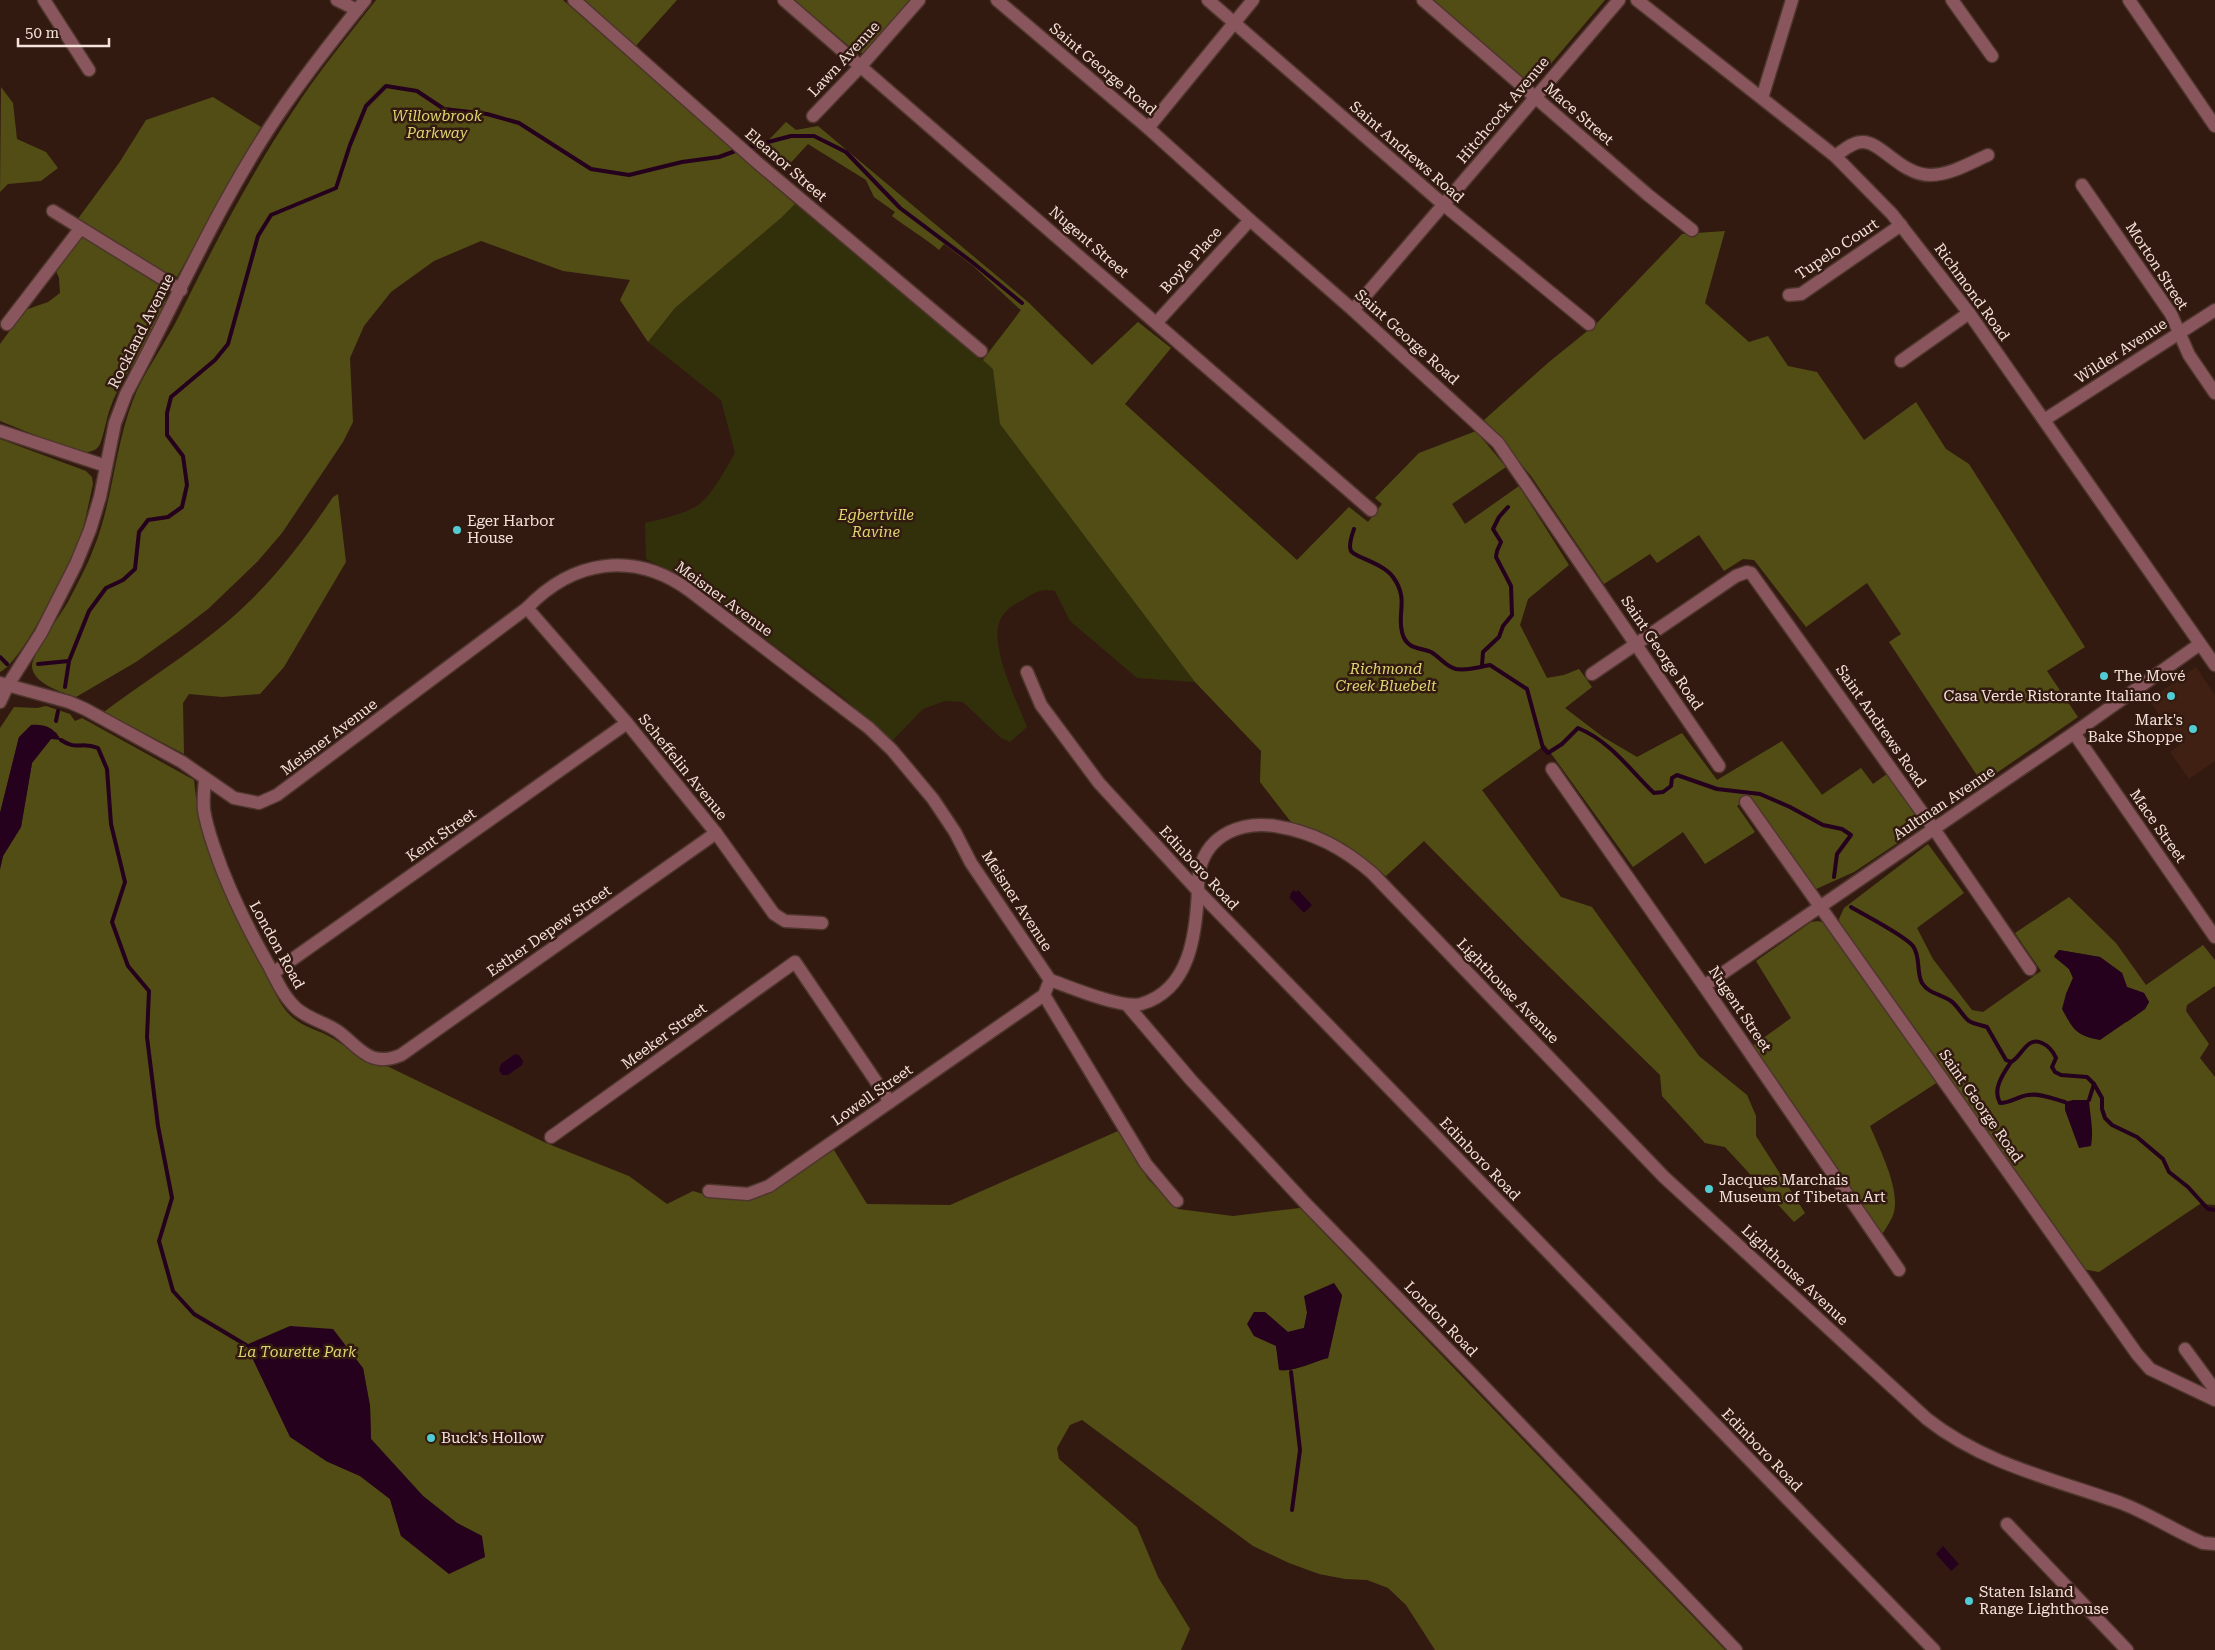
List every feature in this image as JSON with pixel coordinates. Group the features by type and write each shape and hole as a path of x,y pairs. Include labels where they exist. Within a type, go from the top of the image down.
{"street":[{"path":"44,0 89,70"},
{"path":"337,0 357,10"},
{"name":"Rockland Avenue","path":"0,702 4,684 37,640 76,564 90,530 115,423 126,394 215,223 270,127 317,61 365,0"},
{"name":"Eleanor Street","path":"574,0 759,164 981,351"},
{"name":"Nugent Street","path":"784,0 1157,322 1371,510"},
{"name":"Lawn Avenue","path":"813,116 860,67 919,0"},
{"name":"Saint George Road","path":"997,0 1148,128 1353,310 1498,443 1719,766"},
{"name":"Saint Andrews Road","path":"1208,0 1444,205 1589,324"},
{"path":"1148,128 1253,0"},
{"name":"Mace Street","path":"1423,0 1692,230"},
{"name":"Hitchcock Avenue","path":"1353,310 1619,0"},
{"name":"Richmond Road","path":"1637,0 1835,156 1901,226 1969,313 2215,665"},
{"path":"1762,98 1792,0"},
{"path":"1952,0 1992,56"},
{"path":"2130,0 2215,126"},
{"path":"1835,156 1854,144 1869,143 1900,166 1913,172 1929,175 1944,173 1988,155"},
{"name":"Morton Street","path":"2082,185 2171,314 2189,355 2215,393"},
{"path":"53,211 181,290"},
{"name":"Boyle Place","path":"1157,322 1250,220"},
{"name":"Tupelo Court","path":"1789,295 1801,294 1901,226"},
{"path":"7,324 80,229"},
{"name":"Wilder Avenue","path":"2044,420 2215,310"},
{"path":"1901,361 1969,313"},
{"path":"0,431 106,466"},
{"name":"Meisner Avenue","path":"4,684 69,702 85,709 182,762 234,798 259,803 268,800 526,608 556,582 592,568 627,566 649,570 681,585 869,728 897,755 933,799 955,832 971,863 1050,980"},
{"name":"Saint Andrews Road","path":"1636,643 1736,576 1747,572 1755,576 1934,829 2030,970"},
{"name":"Scheffelin Avenue","path":"526,608 627,723 716,833 774,914 785,921 822,922"},
{"path":"1592,674 1636,643"},
{"name":"Aultman Avenue","path":"1704,986 2074,733 2200,644"},
{"name":"Edinboro Road","path":"1028,672 1041,705 1099,783 1198,891 1934,1650"},
{"name":"Kent Street","path":"273,973 627,723"},
{"name":"Mace Street","path":"2074,733 2215,937"},
{"name":"Nugent Street","path":"1552,768 1899,1270"},
{"name":"London Road","path":"206,780 204,810 218,859 243,920 287,998 297,1010 340,1032 358,1050 366,1055 382,1060 392,1059 401,1055"},
{"name":"Saint George Road","path":"1746,802 2137,1354 2150,1369 2215,1400"},
{"name":"Lighthouse Avenue","path":"1198,891 1200,867 1214,843 1224,834 1247,825 1267,825 1293,829 1316,836 1348,853 1372,873 1664,1176 1927,1419 1949,1436 1997,1461 2122,1504 2203,1543 2215,1544"},
{"name":"Esther Depew Street","path":"401,1055 716,833"},
{"path":"1177,1201 1146,1164 1044,995 1050,980 1128,1006 1140,1004 1164,992 1176,981 1190,954 1198,891"},
{"name":"Meeker Street","path":"551,1137 795,962 890,1102"},
{"name":"Lowell Street","path":"709,1191 748,1194 769,1186 1044,995"},
{"name":"London Road","path":"1128,1006 1210,1101 1308,1206 1736,1650"},
{"path":"2185,1349 2215,1390"},
{"path":"2006,1524 2127,1650"}],"shaded area":[{"path":"2196,667 2215,695 2215,761 2189,779 2170,752 2180,745 2149,700"},
{"path":"31,725 48,727 61,740 51,739 32,763 21,827 3,856 0,869 0,813 19,737"},
{"path":"1294,890 1296,892 1298,890 1312,905 1304,913 1289,897"},
{"path":"2059,950 2100,957 2122,973 2127,987 2144,993 2149,1002 2145,1009 2100,1040 2080,1034 2073,1027 2062,1009 2073,978 2069,969 2054,956"},
{"path":"515,1054 519,1055 523,1061 522,1065 508,1075 502,1075 499,1070 501,1064"},
{"path":"2089,1100 2092,1129 2091,1146 2079,1148 2065,1110 2065,1102"},
{"path":"1334,1283 1342,1295 1328,1358 1297,1368 1279,1370 1276,1346 1254,1336 1247,1324 1254,1312 1265,1312 1288,1332 1304,1328 1307,1313 1304,1296"},
{"path":"290,1326 333,1329 363,1368 370,1406 371,1439 423,1496 457,1523 482,1536 485,1557 449,1574 401,1536 390,1499 360,1476 326,1461 290,1437 246,1345"},
{"path":"1943,1546 1959,1564 1951,1571 1936,1554"}],"green space":[{"name":"Willowbrook Parkway","path":"376,0 563,0 795,204 675,308 648,342 620,300 630,280 563,271 481,241 434,261 391,292 364,326 350,358 353,422 343,442 282,533 258,561 208,609 136,662 76,697 56,690 42,682 33,672 33,660 68,602 85,569 100,532 122,437 137,390 178,318 218,239 261,161 333,54"},
{"path":"580,0 677,0 634,48"},
{"path":"794,0 911,0 869,50 863,53 856,52"},
{"path":"1429,0 1605,0 1537,80 1531,84"},
{"path":"1,87 13,103 17,139 46,152 58,168 41,181 8,184 0,192"},
{"path":"213,97 261,127 177,277 157,270 77,220 119,163 146,120"},
{"name":"Egbertville Ravine","path":"786,122 796,130 818,127 1028,302 1092,365 1138,322 1171,348 1125,404 1297,560 1349,507 1368,522 1382,504 1375,498 1419,453 1506,467 1452,504 1465,525 1519,486 1569,565 1528,599 1520,625 1547,678 1564,675 1579,669 1592,687 1565,708 1603,737 1637,757 1682,733 1717,780 1782,741 1822,794 1861,768 1873,784 1887,774 1916,815 1919,824 1914,832 1854,872 1816,889 1749,796 1737,806 1755,832 1705,864 1683,832 1633,867 1545,745 1482,790 1561,897 1592,907 1699,1056 1747,1095 1756,1116 1756,1136 1805,1213 1794,1222 1725,1147 1705,1143 1662,1096 1660,1075 1424,841 1386,876 1345,844 1291,822 1260,782 1261,751 1195,682 1137,678 1070,621 1055,591 1042,590 1031,595 1009,609 999,623 997,634 1002,661 1027,727 1010,742 1001,738 963,702 945,701 923,709 891,742 843,697 751,628 669,570 646,559 645,523 678,514 697,506 713,489 735,453 721,400 648,342 675,308 795,204 982,360 1021,311 972,265 944,244 939,250 892,216 895,212 874,197 866,180 808,144 784,170 760,149"},
{"name":"Richmond Creek Bluebelt","path":"786,122 796,130 818,126 1028,302 1092,365 1138,322 1171,348 1125,404 1297,560 1349,507 1368,522 1382,504 1375,498 1419,453 1476,431 1506,467 1452,504 1465,524 1519,486 1569,565 1528,599 1520,625 1547,678 1564,675 1579,669 1592,687 1565,708 1603,737 1637,757 1682,733 1717,780 1782,741 1822,795 1861,768 1873,784 1887,774 1916,815 1919,824 1914,832 1854,872 1816,889 1749,796 1737,806 1755,832 1705,864 1683,832 1633,867 1545,745 1482,790 1561,897 1592,907 1699,1056 1747,1095 1756,1116 1756,1136 1805,1213 1794,1222 1725,1147 1705,1143 1662,1096 1660,1075 1424,841 1386,876 1345,844 1291,822 1260,782 1261,751 1195,682 1000,424 993,369 983,360 1021,310 972,265 944,244 939,250 892,216 895,212 874,197 866,180 808,144 784,170 760,149"},
{"path":"1725,231 1705,303 1749,342 1768,336 1788,366 1817,372 1864,440 1916,402 1946,449 1969,464 2085,647 2047,671 2078,717 1982,783 1889,642 1901,634 1867,583 1806,627 1754,560 1743,559 1724,571 1699,535 1657,563 1650,554 1604,584 1531,476 1484,420 1549,362 1596,324 1682,234"},
{"path":"80,237 86,238 165,289 167,293 158,323 117,392 99,446 97,449 88,452 74,451 0,421 0,344 25,310 48,302 60,293 59,278 54,266"},
{"path":"0,439 86,471 92,477 93,484 80,537 57,588 21,650 9,665 0,672"},
{"path":"338,494 346,562 284,667 260,694 222,697 189,694 183,703 184,754 104,712 199,644 236,614 275,575 333,497"},
{"name":"La Tourette Park","path":"46,706 70,714 75,721 82,718 194,780 206,844 220,882 254,954 279,1000 286,1011 296,1020 329,1036 364,1059 387,1066 546,1143 629,1176 667,1204 693,1191 706,1195 765,1193 834,1150 867,1204 950,1205 1118,1131 1148,1179 1178,1209 1233,1216 1300,1208 1725,1650 1435,1650 1406,1605 1388,1588 1367,1580 1345,1579 1319,1574 1289,1563 1253,1546 1082,1420 1070,1425 1057,1448 1059,1459 1137,1527 1158,1577 1190,1629 1181,1650 0,1650 0,869 3,856 21,827 32,763 51,739 60,739 56,732 19,737 0,813 0,728 14,707 37,708","holes":["1342,1296 1328,1358 1298,1368 1280,1370 1276,1346 1280,1326 1288,1332 1304,1328 1307,1313","363,1368 370,1406 371,1439 423,1496 457,1523 482,1536 401,1536 390,1499 360,1476 326,1461"]},
{"path":"1928,844 1964,893 1917,928 1933,959 1972,1010 1983,1012 2041,971 2015,933 2069,897 2116,943 2146,985 2203,945 2215,960 2215,986 2187,1005 2186,1011 2209,1044 2200,1058 2215,1077 2215,1205 2200,1204 2099,1272 2082,1269 1918,1032 1840,925 1839,919 1844,908","holes":["2059,950 2100,957 2122,973 2127,987 2144,993 2149,1002 2145,1009 2127,1022 2066,994 2073,978 2069,969 2054,957"]},
{"path":"1811,922 1825,923 1938,1082 1870,1126 1888,1168 1895,1202 1894,1212 1881,1236 1751,1047 1791,1018 1756,961"}],"waterway":[{"path":"65,687 69,661 89,611 106,588 123,580 135,569 139,532 148,520 168,517 182,507 187,485 183,456 167,435 167,413 171,397 215,360 228,344 258,236 271,215 336,188 350,145 366,106 386,86 417,91 444,109 487,114 519,123 591,169 629,175 682,162 719,157 738,150"},
{"path":"745,148 791,136 814,136 846,152 900,208 972,262 1022,303"},
{"path":"1482,666 1483,652 1499,637 1503,626 1512,615 1511,586 1496,557 1501,542 1493,529 1499,517 1508,507"},
{"path":"1354,529 1350,543 1351,551 1357,556 1383,568 1393,577 1398,585 1402,599 1402,632 1407,642 1412,646 1431,652 1456,669 1469,669 1490,665 1527,689 1543,748 1548,753 1562,744 1578,728 1610,748 1654,793 1663,792 1671,786 1672,778 1677,775 1717,789 1760,794 1790,807 1823,825 1842,829 1851,835 1837,854 1834,877"},
{"path":"0,657 7,664"},
{"path":"38,664 69,661"},
{"path":"56,721 58,711"},
{"path":"61,740 75,746 87,745 98,748 107,769 111,824 125,882 112,922 128,966 149,991 147,1037 158,1126 172,1198 159,1241 173,1291 194,1314 246,1345"},
{"path":"1851,907 1893,931 1913,946 1917,955 1920,979 1925,987 1951,1001 1969,1021 1987,1027 2006,1060 2011,1062 2032,1042 2042,1043 2054,1053 2056,1058 2052,1067 2055,1072 2061,1075 2087,1077 2094,1084 2102,1098 2102,1109 2105,1118 2112,1125 2137,1137 2163,1159 2169,1172 2188,1187 2208,1209 2215,1210"},
{"path":"2011,1062 1998,1087 1997,1092 2000,1103 2033,1095 2065,1102"},
{"path":"2089,1100 2094,1084"},
{"path":"1291,1372 1300,1450 1292,1510"}],"place":[{"name":"Eger Harbor House","path":"457,530"},
{"name":"The Mové","path":"2104,676"},
{"name":"Casa Verde Ristorante Italiano","path":"2171,696"},
{"name":"Mark's Bake Shoppe","path":"2193,729"},
{"name":"Jacques Marchais Museum of Tibetan Art","path":"1709,1189"},
{"name":"Buck’s Hollow","path":"431,1438"},
{"name":"Staten Island Range Lighthouse","path":"1969,1601"}]}
